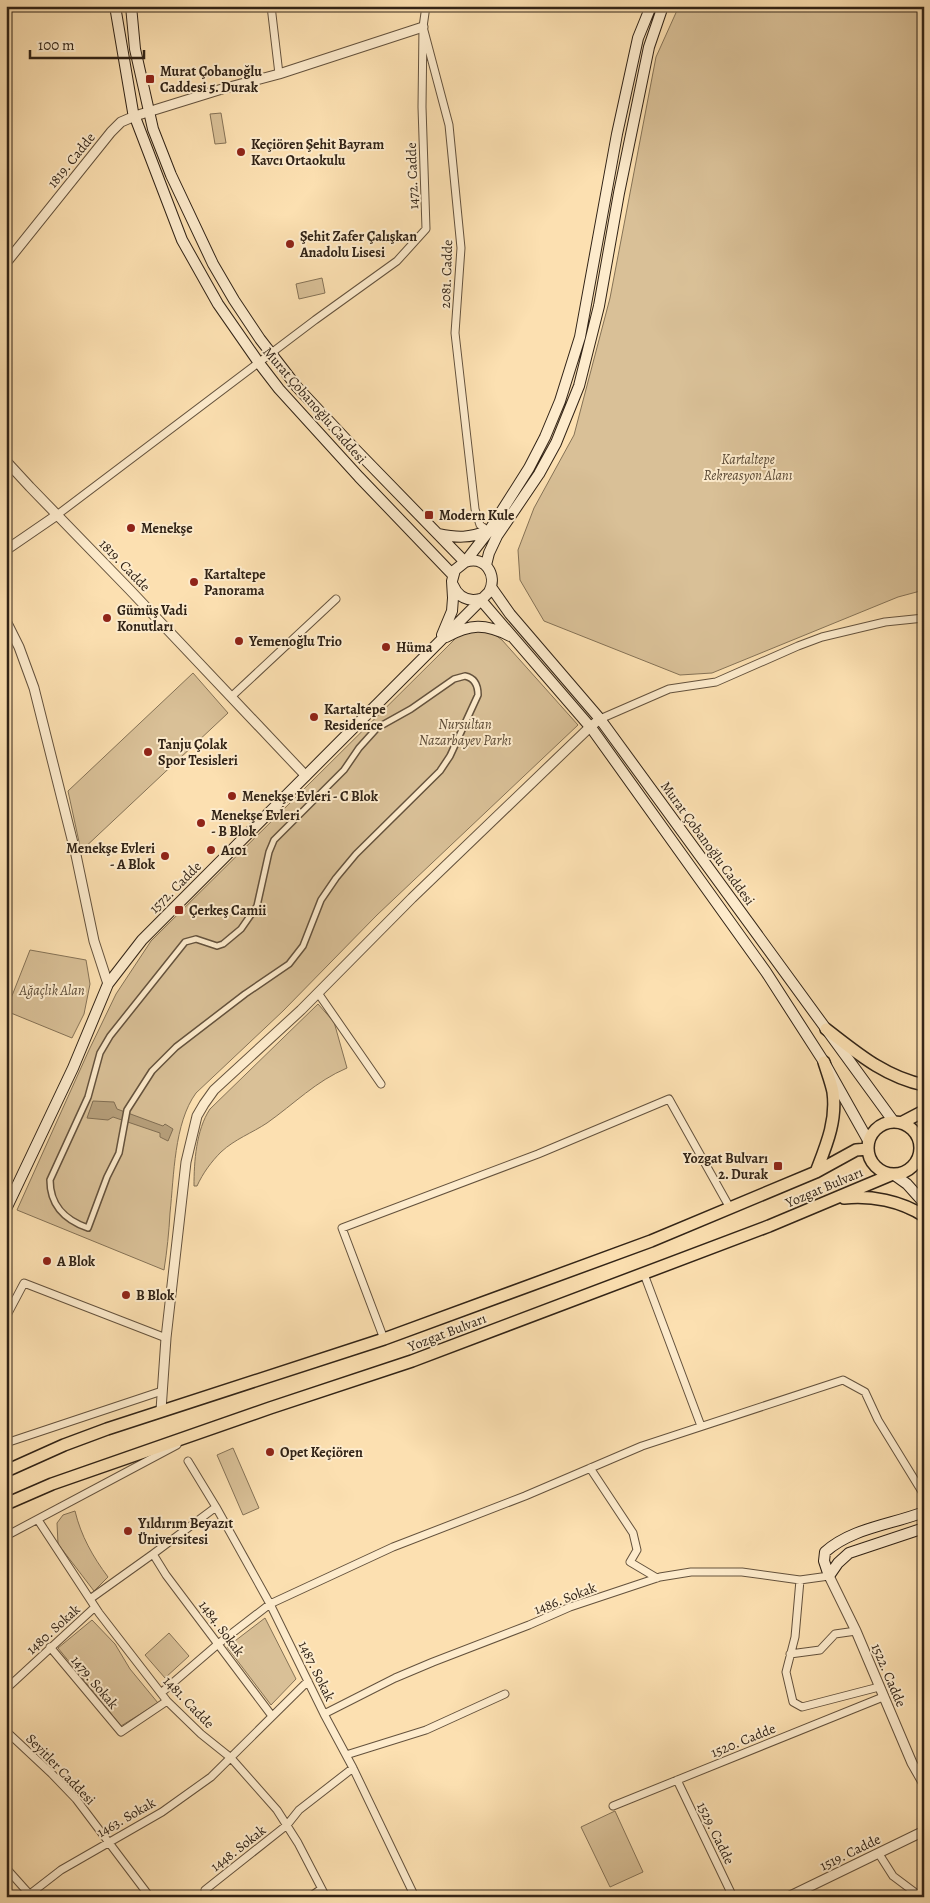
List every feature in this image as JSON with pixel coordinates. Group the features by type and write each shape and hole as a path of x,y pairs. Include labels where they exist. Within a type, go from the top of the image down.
{"main road":[{"name":"Murat Çobanoğlu Caddesi","path":"115,6 126,78 135,116 148,154 182,240 218,304 279,389 453,578"},
{"name":"Murat Çobanoğlu Caddesi","path":"131,6 135,49 153,129 171,175 213,264 234,300 271,354 297,387 465,562"},
{"path":"486,565 493,533 545,437 580,337 617,134 638,38 651,6"},
{"path":"440,640 452,611 454,598 453,578 458,566 465,562 493,533 538,474 552,450 579,386 599,306 619,193 649,47 663,6"},
{"path":"438,534 454,537 471,537 493,533"},
{"path":"453,578 454,588 462,597 468,600 480,599 492,587 492,575 486,565 475,560 465,562"},
{"name":"Murat Çobanoğlu Caddesi","path":"492,587 510,614 600,719 826,1030 897,1122"},
{"name":"Murat Çobanoğlu Caddesi","path":"480,599 590,727 766,972 824,1062 868,1145"},
{"name":"1572. Cadde","path":"6,1208 73,1068 108,984 142,940 480,599"},
{"path":"440,640 454,632 474,627 489,627 514,639"},
{"path":"826,1030 880,1070 924,1085"},
{"path":"816,1172 831,1132 835,1110 833,1090 824,1062"},
{"path":"924,1111 897,1122 885,1123 877,1128 868,1145 870,1157 874,1165 881,1171 893,1174 907,1184 924,1203"},
{"path":"893,1174 908,1171 921,1160 920,1144 917,1135 911,1128 897,1122"},
{"name":"Yozgat Bulvarı","path":"6,1471 64,1446 161,1410 384,1339 651,1241 816,1172 868,1145"},
{"name":"Yozgat Bulvarı","path":"6,1504 52,1484 412,1362 835,1200 893,1174"},
{"path":"835,1200 856,1197 878,1199 899,1204 924,1216"},
{"path":"829,1576 824,1562 825,1552 836,1543 847,1536 924,1512"},
{"path":"829,1576 838,1563 849,1553 924,1528"}],"street":[{"path":"272,6 279,74"},
{"name":"2081. Cadde","path":"426,6 423,27 449,125 461,248 455,334 475,509 480,525 493,533"},
{"name":"1819. Cadde","path":"6,263 106,138 121,122 222,89 279,74 423,27"},
{"name":"1472. Cadde","path":"57,515 315,320 397,262 426,229 422,107 423,27"},
{"name":"1819. Cadde","path":"6,460 306,776"},
{"path":"6,550 57,515"},
{"path":"231,697 336,599"},
{"path":"161,1410 166,1338 186,1162 198,1116 214,1090 318,993 415,895 600,719 669,690 716,682 822,637 885,622 924,618"},
{"path":"6,620 19,646 34,688 76,855 94,941 108,984"},
{"path":"464,676 473,680 478,689 478,695 450,756 440,771 356,854 336,878 321,900 303,946 296,956 289,964 245,994 165,1056 138,1091 127,1110 123,1122 118,1153 88,1228 79,1225 67,1218 55,1204 50,1180 88,1097 100,1053 110,1036 186,942 196,939 217,946 223,944 247,921 257,906 271,844 344,770 367,737 377,728 412,708 454,680 464,676"},
{"path":"318,993 381,1084"},
{"path":"384,1339 342,1228 538,1154 669,1099 730,1208"},
{"path":"644,1274 701,1426"},
{"path":"6,1317 24,1283 166,1338"},
{"path":"161,1693 218,1644 270,1604 393,1547 525,1496 642,1446 843,1380 865,1392 878,1420 924,1495"},
{"path":"6,1443 162,1391"},
{"path":"6,1536 201,1432"},
{"name":"1487. Sokak","path":"188,1460 216,1506 270,1604 353,1768 415,1897"},
{"path":"590,1468 633,1533 637,1550 630,1562 657,1578"},
{"path":"90,1599 216,1506"},
{"name":"1481. Cadde","path":"38,1520 95,1607 167,1701 201,1734 231,1758 277,1810 298,1843 326,1897"},
{"name":"1484. Sokak","path":"153,1554 272,1716"},
{"name":"1486. Sokak","path":"324,1714 395,1678 433,1662 570,1607 657,1578 691,1572 742,1572 800,1580 829,1576"},
{"name":"1522. Cadde","path":"829,1576 856,1631 912,1763 924,1784"},
{"path":"800,1580 795,1637 786,1672 790,1696 793,1702 802,1707 879,1687"},
{"name":"1480. Sokak","path":"6,1689 95,1607"},
{"path":"790,1654 820,1650 835,1634 856,1631"},
{"name":"1479. Sokak","path":"50,1647 121,1732 167,1701"},
{"path":"231,1758 308,1681"},
{"path":"346,1755 426,1730 505,1694"},
{"name":"1520. Cadde","path":"613,1806 883,1697"},
{"name":"Seyitler Caddesi","path":"6,1731 76,1799 150,1897"},
{"name":"1463. Sokak","path":"31,1895 61,1870 162,1812 211,1777 231,1758"},
{"name":"1448. Sokak","path":"205,1890 287,1825 299,1810 353,1768"},
{"name":"1529. Cadde","path":"677,1780 733,1897"},
{"name":"1519. Cadde","path":"788,1897 924,1831"},
{"path":"879,1854 893,1876 916,1895"},
{"path":"6,1868 31,1895"},
{"path":"310,1897 321,1889"}],"green space":[{"name":"Kartaltepe Rekreasyon Alanı","path":"679,6 924,6 924,590 898,597 712,673 680,675 544,621 520,580 518,550 534,508 574,435 610,298 656,57"},
{"path":"221,113 226,143 215,144 210,114"},
{"path":"322,278 325,293 299,299 296,284"},
{"name":"Nursultan Nazarbayev Parkı","path":"477,630 491,632 502,640 578,725 377,915 283,1011 196,1093 183,1119 176,1150 164,1270 17,1210 116,994 151,941 458,636"},
{"name":"Tanju Çolak Spor Tesisleri","path":"193,673 228,713 81,851 68,791"},
{"name":"Ağaçlık Alan","path":"30,950 86,960 90,984 84,1014 72,1038 6,1011"},
{"path":"318,1004 334,1022 347,1068 325,1079 267,1123 226,1147 211,1164 197,1186 194,1186 195,1157 199,1136 205,1117 210,1109"},
{"path":"233,1448 259,1508 243,1515 217,1455"},
{"path":"75,1511 88,1546 108,1577 94,1591 58,1544 57,1523 63,1515"},
{"path":"265,1618 296,1679 271,1705 227,1647"},
{"path":"92,1620 115,1644 130,1669 158,1703 121,1726 58,1648"},
{"path":"169,1633 189,1656 165,1678 145,1655"},
{"path":"615,1811 643,1872 610,1887 581,1827"}],"shaded area":[{"path":"93,1101 114,1102 117,1109 163,1126 165,1124 173,1129 168,1141 160,1137 160,1133 113,1117 108,1120 87,1118"}],"place":[{"name":"Murat Çobanoğlu Caddesi 5. Durak","path":"150,79"},
{"name":"Keçiören Şehit Bayram Kavcı Ortaokulu","path":"241,152"},
{"name":"Şehit Zafer Çalışkan Anadolu Lisesi","path":"290,244"},
{"name":"Modern Kule","path":"429,515"},
{"name":"Menekşe","path":"131,528"},
{"name":"Kartaltepe Panorama","path":"194,582"},
{"name":"Gümüş Vadi Konutları","path":"107,618"},
{"name":"Yemenoğlu Trio","path":"239,641"},
{"name":"Hüma","path":"386,647"},
{"name":"Kartaltepe Residence","path":"314,717"},
{"name":"Tanju Çolak Spor Tesisleri","path":"148,752"},
{"name":"Menekşe Evleri - C Blok","path":"232,796"},
{"name":"Menekşe Evleri - B Blok","path":"201,823"},
{"name":"A101","path":"211,850"},
{"name":"Menekşe Evleri - A Blok","path":"165,856"},
{"name":"Çerkeş Camii","path":"179,910"},
{"name":"Yozgat Bulvarı 2. Durak","path":"778,1166"},
{"name":"A Blok","path":"47,1261"},
{"name":"B Blok","path":"126,1295"},
{"name":"Opet Keçiören","path":"270,1452"},
{"name":"Yıldırım Beyazıt Üniversitesi","path":"128,1531"}]}
